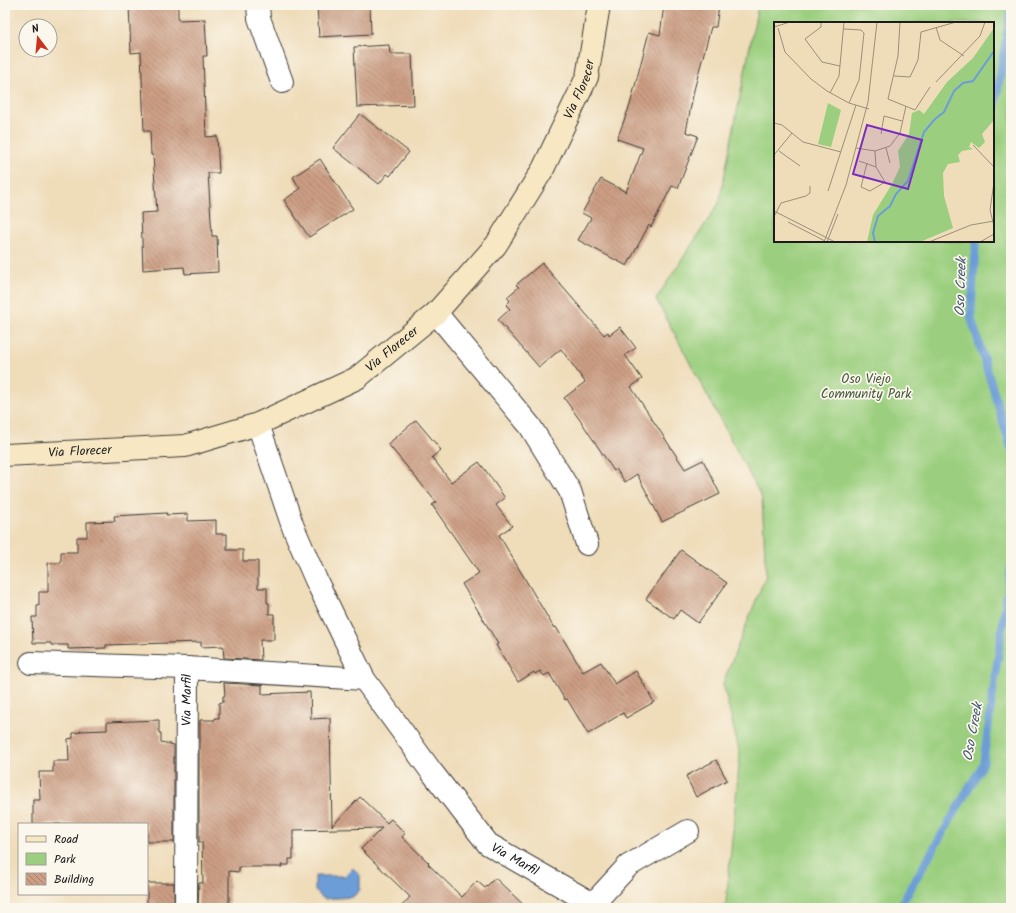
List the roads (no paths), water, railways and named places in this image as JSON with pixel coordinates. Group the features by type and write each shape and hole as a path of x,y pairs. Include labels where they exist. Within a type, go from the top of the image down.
{"street":[{"path":"258,5 259,18 282,82"},
{"name":"Via Florecer","path":"5,455 185,446 258,424 357,378 436,313 496,245 542,169 587,77 599,5"},
{"path":"436,313 530,426 570,491 587,544"},
{"name":"Via Marfil","path":"258,424 293,527 316,580 364,679 431,771 488,844 592,906"},
{"path":"31,663 187,668"},
{"name":"Via Marfil","path":"186,908 187,668 364,679"},
{"path":"592,906 628,866 688,831"}],"water":[{"path":"353,868 360,875 360,890 353,897 324,899 315,891 315,876 345,876"}],"waterway":[{"name":"Oso Creek","path":"994,113 1011,9"},
{"name":"Oso Creek","path":"976,242 971,317 1011,448"},
{"name":"Oso Creek","path":"899,908 983,764 1011,565"}],"park label":[{"name":"Oso Viejo Community Park","path":"866,386"}]}
